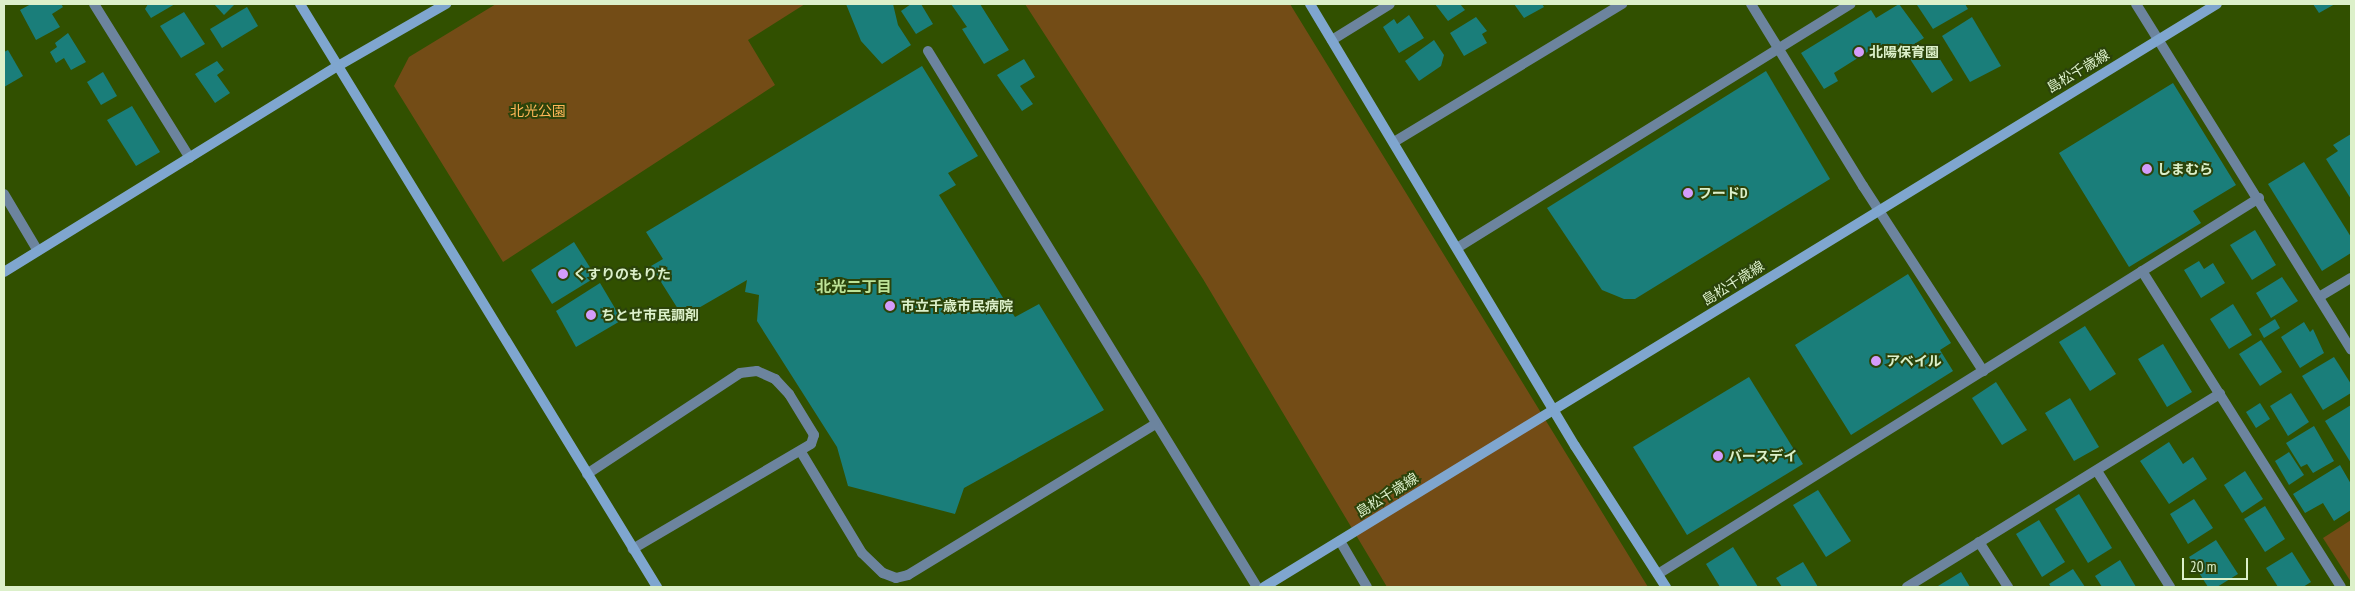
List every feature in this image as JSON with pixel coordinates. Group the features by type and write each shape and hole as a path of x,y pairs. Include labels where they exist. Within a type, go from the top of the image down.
{"street":[{"path":"94,4 190,158"},
{"path":"300,4 657,587"},
{"path":"4,272 338,66 446,4"},
{"path":"1310,4 1554,409 1666,587"},
{"path":"1332,40 1390,4"},
{"path":"1394,142 1622,4"},
{"path":"1751,4 1877,209 1983,370"},
{"path":"1458,248 1850,4"},
{"path":"2136,4 2259,198 2351,349"},
{"name":"島松千歳線","path":"1264,587 1877,209 2217,4"},
{"path":"928,51 1257,587"},
{"path":"4,194 38,251"},
{"path":"1658,574 2259,198"},
{"path":"2142,271 2342,587"},
{"path":"2319,297 2351,278"},
{"path":"587,474 708,397 740,373 757,370 775,379 789,394 814,435 811,444 801,452 633,549"},
{"path":"1907,587 2220,394"},
{"path":"801,452 862,553 883,573 896,578 908,575 1156,424"},
{"path":"2097,471 2170,587"},
{"path":"1340,541 1367,587"},
{"path":"1979,542 2008,587"}],"green space":[{"name":"北光公園","path":"496,4 805,4 748,40 775,85 503,262 394,86 409,57"},
{"path":"1025,4 1290,4 1648,587 1387,587 1203,279"},
{"path":"2351,520 2351,582 2323,538"}],"building":[{"path":"31,4 61,4 63,7 52,14 60,27 36,40 20,10"},
{"path":"148,4 175,4 151,18 145,9"},
{"path":"214,4 235,4 224,15"},
{"path":"846,4 893,4 898,25 911,45 882,64 861,41"},
{"path":"911,4 921,4 933,24 916,34 901,11"},
{"path":"951,4 980,4 1009,50 984,64 962,29 967,27"},
{"path":"1435,4 1460,4 1465,10 1448,21"},
{"path":"1514,4 1542,4 1544,7 1524,18"},
{"path":"1899,4 1924,38 1903,51 1899,45 1877,58 1872,49 1834,73 1838,81 1824,89 1801,53 1871,10 1876,18"},
{"path":"1965,4 1968,9 1933,29 1917,5"},
{"path":"2313,4 2335,4 2319,13"},
{"path":"247,7 258,26 222,48 210,29"},
{"path":"184,12 205,44 181,58 160,26"},
{"path":"1409,15 1424,38 1399,53 1383,27 1394,19 1397,24"},
{"path":"1476,17 1487,31 1482,34 1487,43 1464,56 1450,33"},
{"path":"1972,17 2001,66 1970,82 1942,36"},
{"path":"68,33 86,62 71,70 64,58 56,63 50,52 57,47 55,43"},
{"path":"1434,40 1444,55 1441,66 1419,81 1405,61"},
{"path":"1931,45 1953,80 1932,93 1910,59"},
{"path":"8,50 23,76 4,87 4,52"},
{"path":"1024,59 1035,77 1020,86 1033,104 1022,111 997,75"},
{"path":"217,61 224,70 217,75 230,93 215,103 195,74"},
{"path":"922,66 978,156 948,173 956,185 939,195 1015,317 1039,304 1104,410 964,488 955,514 848,486 837,447 757,321 759,295 745,292 747,280 683,317 651,266 663,259 646,232"},
{"name":"フードD","path":"1766,71 1830,179 1635,299 1624,299 1602,290 1547,208"},
{"path":"103,72 117,96 101,105 87,82"},
{"name":"しまむら","path":"2173,83 2236,185 2193,211 2201,223 2129,267 2059,153"},
{"path":"132,106 160,152 136,166 107,120"},
{"path":"2351,134 2351,199 2326,159 2338,151 2333,145"},
{"path":"2304,162 2351,237 2351,253 2322,271 2268,184"},
{"path":"2255,230 2276,265 2252,280 2230,245"},
{"path":"574,242 596,277 552,304 531,270"},
{"path":"2199,261 2204,269 2213,263 2225,283 2201,298 2184,270"},
{"name":"アベイル","path":"1908,274 1951,343 1940,350 1953,371 1851,435 1795,345"},
{"path":"2282,277 2298,301 2271,318 2256,293"},
{"path":"600,283 622,320 576,347 556,311"},
{"path":"2233,304 2252,335 2229,349 2210,319"},
{"path":"2275,319 2280,328 2264,338 2259,329"},
{"path":"2304,322 2310,332 2313,329 2324,353 2300,368 2281,337"},
{"path":"2085,326 2116,374 2090,391 2059,342"},
{"path":"2261,340 2282,372 2260,386 2239,354"},
{"path":"2163,344 2192,392 2167,407 2138,359"},
{"path":"2334,357 2351,384 2351,393 2323,410 2302,376"},
{"name":"バースデイ","path":"1749,377 1803,464 1687,535 1633,447"},
{"path":"1996,382 2027,430 2002,445 1972,398"},
{"path":"2291,393 2309,422 2288,436 2270,406"},
{"path":"2070,398 2099,447 2074,461 2045,413"},
{"path":"2260,403 2270,419 2256,428 2246,412"},
{"path":"2351,405 2351,463 2325,421"},
{"path":"2314,426 2334,461 2313,473 2307,464 2301,467 2286,443"},
{"path":"2169,442 2183,464 2193,457 2207,479 2169,504 2140,461"},
{"path":"2289,452 2304,475 2289,485 2275,461"},
{"path":"2340,465 2351,484 2351,510 2334,521 2323,503 2305,513 2293,494"},
{"path":"2245,471 2263,499 2242,513 2224,485"},
{"path":"1818,490 1851,541 1826,557 1793,505"},
{"path":"2079,494 2112,548 2088,563 2055,509"},
{"path":"2194,499 2213,528 2188,544 2170,514"},
{"path":"2265,506 2285,539 2265,552 2244,519"},
{"path":"2039,520 2065,562 2042,577 2016,534"},
{"path":"2216,540 2238,574 2217,587 2208,587 2189,557"},
{"path":"1733,547 1758,587 1720,587 1706,564"},
{"path":"2292,552 2311,582 2303,587 2278,587 2266,568"},
{"path":"2120,560 2136,587 2102,587 2095,576"},
{"path":"1803,562 1818,587 1782,587 1776,578"},
{"path":"2073,569 2085,587 2051,587 2049,584"},
{"path":"1961,572 1970,587 1938,586"}],"place":[{"name":"北陽保育園","path":"1859,52"},
{"name":"しまむら","path":"2147,169"},
{"name":"フードD","path":"1688,193"},
{"name":"くすりのもりた","path":"563,274"},
{"name":"市立千歳市民病院","path":"890,306"},
{"name":"ちとせ市民調剤","path":"591,315"},
{"name":"アベイル","path":"1876,361"},
{"name":"バースデイ","path":"1718,456"}],"district":[{"name":"北光二丁目","path":"854,287"}]}
